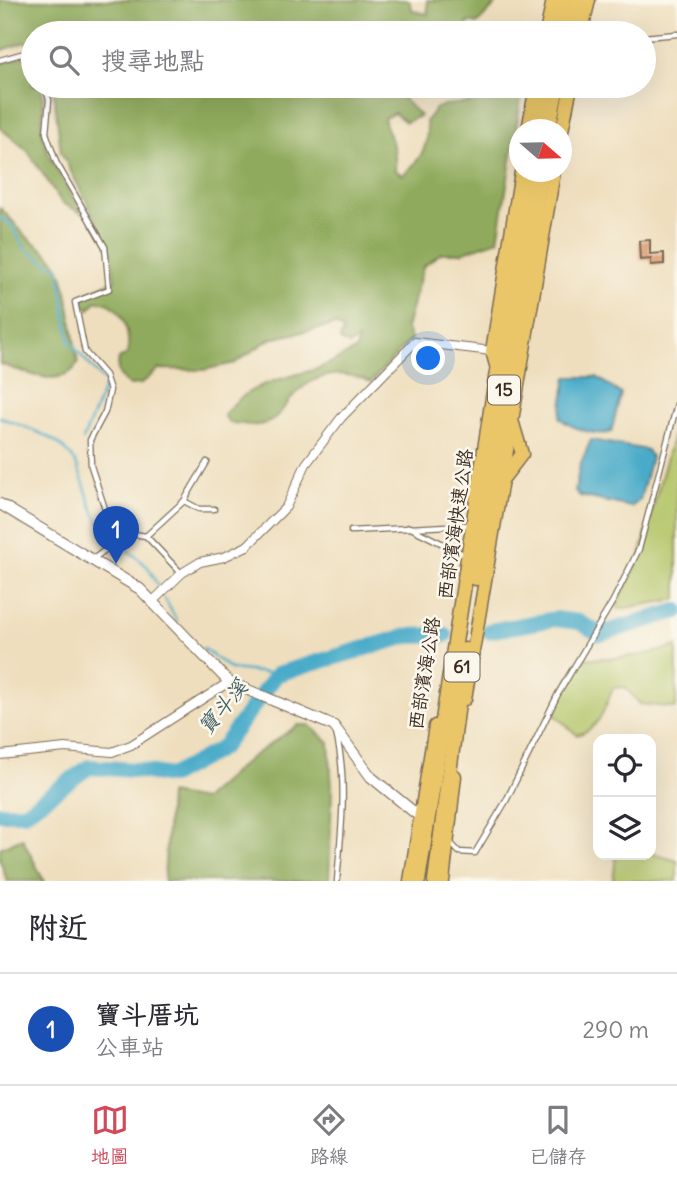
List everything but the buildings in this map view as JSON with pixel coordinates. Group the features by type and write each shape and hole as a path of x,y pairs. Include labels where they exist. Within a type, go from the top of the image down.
{"highway":[{"path":"559,21 564,0"},
{"path":"573,21 578,0"},
{"path":"538,119 541,98"},
{"path":"550,119 555,98"},
{"name":"西部濱海快速公路","path":"418,881 446,741 527,182"},
{"name":"西部濱海快速公路","path":"469,591 539,182"},
{"name":"西部濱海快速公路","path":"435,881 446,741"}],"main road":[{"path":"549,21 553,0"},
{"path":"584,21 589,0"},
{"path":"530,119 534,98"},
{"path":"564,119 569,98"},
{"name":"15","path":"467,524 522,454 492,351 519,182"},
{"name":"15","path":"443,881 481,592 552,182"},
{"name":"西部濱海公路","path":"410,881 467,524"}],"street":[{"path":"154,600 182,573 200,562 223,557 247,546 286,506 306,464 341,418 415,342 492,351"},
{"path":"0,504 154,600 198,652 231,683 334,726 371,777 419,816"},
{"path":"0,755 29,749 65,748 112,752 131,745 231,683"}],"lane":[{"path":"656,36 677,34"},
{"path":"0,60 21,54"},
{"path":"48,98 46,133 56,162 105,247 110,289 75,302 85,352 106,374 110,390 105,412 90,440 91,466 106,512 127,533 146,536 182,573"},
{"path":"447,840 460,852 475,853 506,801 558,694 613,601 639,549 677,404"},
{"path":"146,536 184,500 207,462"},
{"path":"184,500 199,509 214,509"},
{"path":"351,531 467,524"},
{"path":"408,527 463,554"},
{"path":"92,560 127,533"},
{"path":"334,726 342,757 342,818 337,881"}],"green space":[{"path":"0,0 409,0 413,11 428,14 427,0 500,0 480,21 21,21 21,43 0,51"},
{"path":"21,57 21,98 43,98 42,130 48,154 82,213 62,203 27,150 0,128 0,64"},
{"path":"54,98 403,98 420,116 406,122 394,113 384,118 393,147 395,170 403,175 423,151 427,138 426,121 435,109 444,105 469,103 478,98 521,98 518,119 509,119 509,172 498,240 461,253 441,253 423,267 406,328 411,339 371,382 348,375 316,379 298,392 279,415 266,423 229,423 224,415 233,404 254,389 331,362 356,350 358,340 349,345 340,340 343,330 335,325 270,339 235,363 203,370 159,369 141,384 129,385 118,371 119,359 128,354 126,327 118,311 104,302 95,302 89,310 82,303 87,293 115,280 110,248 61,152"},
{"path":"0,208 26,236 52,257 62,276 78,363 63,376 53,378 31,375 0,364"},
{"path":"677,420 677,599 618,609 618,600 638,563"},
{"path":"677,646 676,708 640,704 625,687 613,688 604,711 596,723 585,732 577,735 554,714 563,689 582,658 630,657"},
{"path":"298,725 309,725 329,742 332,789 329,881 164,881 169,794 203,800 250,758"},
{"path":"22,838 44,881 7,881 0,860 0,848"},
{"path":"656,855 677,861 677,881 613,881 615,860 656,860"}],"water":[{"path":"567,377 597,377 621,394 611,432 584,431 560,418"},
{"path":"591,440 647,450 651,457 640,500 631,507 580,496 575,491 580,465"}],"waterway":[{"path":"0,219 9,222 26,250 59,269 70,343 106,383 83,440"},
{"path":"0,417 52,439 69,453 80,472 98,520 111,536"},
{"path":"123,546 148,567 158,586"},
{"path":"165,599 177,621"},
{"name":"寶斗溪","path":"489,631 555,619 579,622 600,634 677,611"},
{"name":"寶斗溪","path":"0,813 24,813 89,767 171,776 222,748 277,674 407,636 445,635"},
{"path":"202,648 231,669 277,674"}],"place":[{"name":"寶斗厝坑","path":"116,564"}]}
